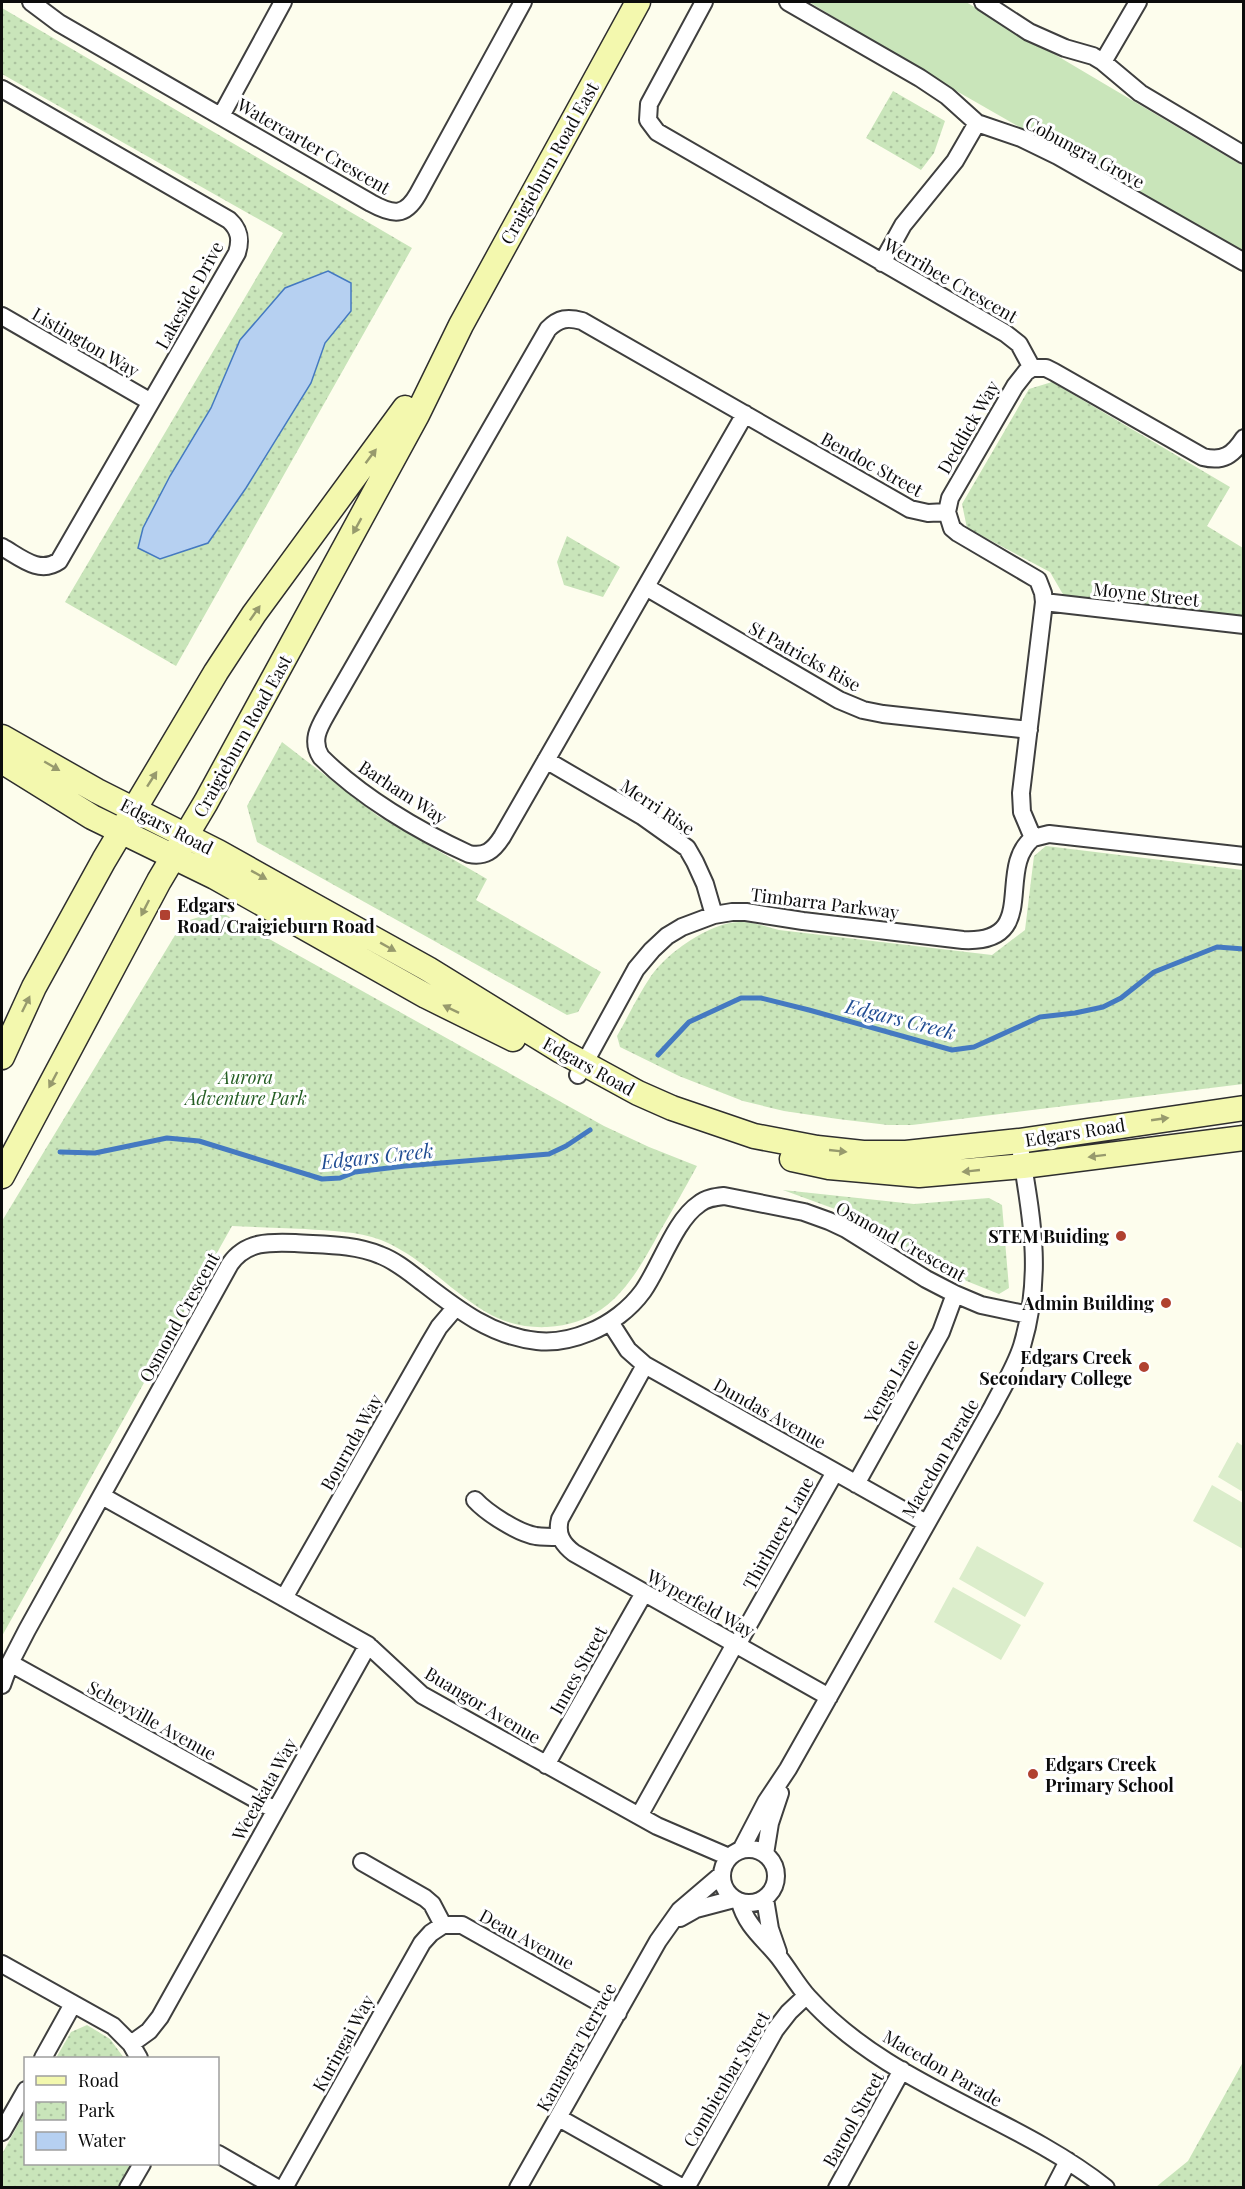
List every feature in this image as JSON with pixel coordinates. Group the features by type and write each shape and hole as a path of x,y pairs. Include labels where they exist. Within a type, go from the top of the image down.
{"main road":[{"name":"Craigieburn Road East","path":"2,1176 159,881 187,836 417,415 461,325 638,2"},
{"name":"Craigieburn Road East","path":"2,1057 34,987 120,832 191,711 254,614 385,439 461,325"},
{"name":"Edgars Road","path":"2,736 133,810 187,836 428,969 581,1070 657,1115 701,1133 761,1151 829,1167 919,1175 1023,1166 1244,1138"},
{"name":"Edgars Road","path":"2,761 120,832 214,877 426,996 581,1070 672,1108 754,1136 817,1148 863,1153 906,1153 1019,1141 1244,1108"}],"street":[{"name":"Watercarter Crescent","path":"31,2 59,23 383,209 392,212 404,211 414,202 524,2"},
{"path":"221,116 283,2"},
{"name":"Werribee Crescent","path":"704,2 649,104 648,120 657,132 1005,333 1019,344 1032,369"},
{"name":"Cobungra Grove","path":"788,2 920,78 947,96 977,123 1021,138 1058,156 1244,262"},
{"path":"983,2 1029,32 1065,48 1093,56 1140,93 1244,155"},
{"path":"1103,62 1138,2"},
{"name":"Lakeside Drive","path":"2,89 229,220 238,231 240,244 152,402 59,561 53,565 39,567 2,547"},
{"path":"882,263 903,225 955,161 977,123"},
{"name":"Listington Way","path":"2,316 152,402"},
{"name":"Barham Way","path":"582,321 572,318 562,319 548,329 315,736 317,751 321,757 364,792 446,843 469,855 477,856 488,853 496,846 745,414"},
{"name":"Bendoc Street","path":"582,321 910,509 928,513 947,512"},
{"path":"1032,369 1046,368 1054,372 1203,457 1223,459 1236,450 1244,438"},
{"name":"Deddick Way","path":"947,512 950,498 1015,386 1026,372 1032,369"},
{"path":"947,512 952,528 1038,580 1043,593 1044,602 1021,806 1033,838 1049,834 1244,856"},
{"name":"St Patricks Rise","path":"646,587 839,700 862,710 1029,730"},
{"name":"Moyne Street","path":"1044,602 1244,625"},
{"name":"Merri Rise","path":"546,760 642,816 687,848 705,884 714,915"},
{"name":"Timbarra Parkway","path":"581,1070 636,969 652,950 682,927 714,915 746,912 803,921 977,940 987,939 1007,924 1012,910 1020,852 1033,838"},
{"name":"Macedon Parade","path":"735,1853 788,1769 1014,1366 1029,1315 1035,1280 1035,1252 1019,1141"},
{"name":"Osmond Crescent","path":"2,1684 10,1663 230,1264 241,1251 251,1246 275,1242 363,1249 381,1255 400,1266 483,1326 500,1333 540,1342 559,1341 578,1337 610,1322 627,1309 641,1293 690,1211 700,1202 712,1197 724,1196 804,1212 829,1221 955,1294 981,1305 1029,1315"},
{"name":"Yengo Lane","path":"856,1484 941,1332 955,1294"},
{"name":"Bournda Way","path":"284,1598 439,1327 456,1307"},
{"name":"Dundas Avenue","path":"610,1322 628,1350 645,1365 926,1523"},
{"path":"475,1500 489,1513 527,1533 560,1537 559,1524 562,1515 645,1365"},
{"name":"Thirlmere Lane","path":"639,1816 835,1472"},
{"name":"Buangor Avenue","path":"102,1496 368,1646 422,1695 546,1765 657,1826 735,1853"},
{"name":"Wyperfeld Way","path":"560,1537 566,1548 574,1553 829,1697"},
{"name":"Innes Street","path":"546,1765 644,1593"},
{"name":"Weeakata Way","path":"135,2051 160,2017 368,1646"},
{"name":"Scheyville Avenue","path":"10,1663 275,1810"},
{"name":"Macedon Parade","path":"765,1854 770,1823 788,1769"},
{"path":"749,1848 765,1854 772,1862 776,1871 776,1881 772,1891 765,1899 753,1903 737,1901 724,1888 721,1875 724,1865 735,1853 749,1848"},
{"path":"362,1862 425,1898 432,1904 443,1925"},
{"name":"Kanangra Terrace","path":"518,2187 669,1925 680,1910 721,1875"},
{"name":"Macedon Parade","path":"765,1899 770,1929 780,1959"},
{"name":"Macedon Parade","path":"737,1901 743,1915 780,1959 806,1996 849,2035 902,2070 1068,2161 1106,2187"},
{"name":"Kanangra Terrace","path":"669,1925 696,1909 737,1901"},
{"name":"Deau Avenue","path":"443,1925 462,1925 618,2013"},
{"name":"Kuringai Way","path":"284,2187 422,1943 443,1925"},
{"path":"2,1964 113,2026 135,2051"},
{"name":"Combienbar Street","path":"685,2187 775,2030 806,1996"},
{"path":"44,2057 73,2004"},
{"name":"Barool Street","path":"837,2187 902,2070"},
{"path":"2,2132 24,2094"},
{"path":"559,2118 685,2187"},
{"path":"219,2155 277,2187"},
{"path":"1054,2187 1068,2161"},
{"path":"128,2187 141,2165"}],"green space":[{"path":"809,2 966,2 1243,166 1243,255 953,89"},
{"path":"2,8 412,248 176,666 65,602 283,233 2,74"},
{"path":"893,91 945,121 934,153 921,170 866,138"},
{"path":"1052,382 1230,487 1207,526 1243,548 1243,616 1064,596 1050,572 967,528 962,504 1029,389"},
{"path":"567,536 620,567 603,597 564,585 557,562"},
{"path":"282,742 378,816 487,879 476,900 601,972 578,1012 567,1015 257,842 247,806"},
{"path":"1046,846 1243,870 1243,1084 912,1125 888,1125 784,1111 743,1101 679,1076 620,1047 617,1036 658,967 690,940 715,927 727,924 749,922 779,930 992,955 1025,930 1034,856"},
{"name":"Aurora Adventure Park","path":"219,911 604,1126 697,1166 639,1268 616,1297 587,1318 547,1327 515,1324 493,1316 473,1304 409,1255 372,1237 334,1231 232,1226 2,1636 2,1221 183,922"},
{"path":"783,1190 914,1204 989,1198 1002,1205 1009,1288 999,1294 959,1278 854,1216"},
{"path":"1237,1442 1243,1446 1243,1492 1218,1477"},
{"path":"1212,1485 1243,1503 1243,1549 1193,1521"},
{"path":"977,1546 1044,1583 1025,1617 959,1579"},
{"path":"953,1587 1021,1625 1001,1660 934,1622"},
{"path":"87,2025 110,2039 123,2057 57,2057 71,2032"},
{"path":"1243,2062 1243,2187 1156,2187 1188,2161"},
{"path":"24,2114 24,2165 137,2165 124,2187 2,2188 2,2154"}],"water":[{"path":"328,271 351,283 351,311 325,343 311,383 246,488 208,543 160,559 138,548 143,528 170,476 211,408 240,340 285,288"}],"waterway":[{"name":"Edgars Creek","path":"658,1055 689,1022 741,998 761,998 952,1050 974,1047 1040,1017 1103,1007 1121,998 1154,972 1217,947 1244,949"},
{"name":"Edgars Creek","path":"60,1152 95,1153 167,1138 199,1141 322,1179 340,1178 355,1172 405,1166 549,1154 590,1130"}],"place":[{"name":"Edgars Road/Craigieburn Road","path":"165,915"},
{"name":"STEM Buiding","path":"1121,1236"},
{"name":"Admin Building","path":"1166,1303"},
{"name":"Edgars Creek Secondary College","path":"1144,1367"},
{"name":"Edgars Creek Primary School","path":"1033,1774"}]}
